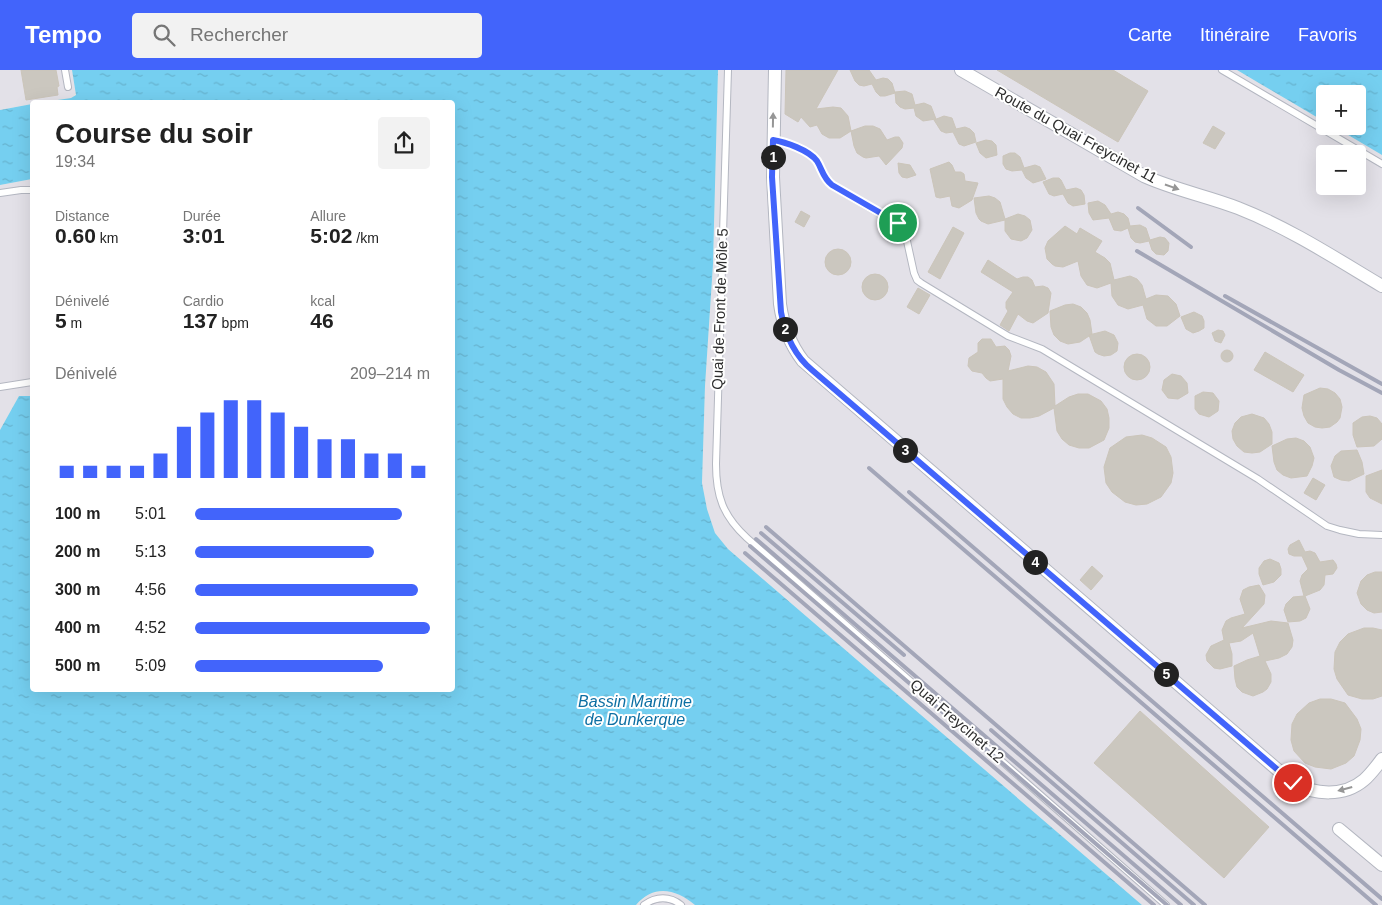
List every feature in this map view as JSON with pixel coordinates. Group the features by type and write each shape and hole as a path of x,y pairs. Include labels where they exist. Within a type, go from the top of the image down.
{"street":[{"path":"775,70 772,177 781,312 784,326 792,345 803,361 1293,783 1305,789 1318,792 1346,790 1364,780 1382,759"},
{"name":"Route du Quai Freycinet 11","path":"961,70 1140,174 1172,187 1238,208 1272,223 1382,286"},
{"path":"1339,829 1382,865"}],"lane":[{"path":"65,70 68,87"},
{"name":"Quai de Front de Môle 5","path":"728,70 716,481 721,503 725,511 731,521 747,538"},
{"path":"1222,70 1382,164"},
{"path":"773,140 786,143 812,156 817,161 825,178 832,185 901,226 905,232 915,276 920,283 1008,336 1059,359 1258,479 1327,526 1350,532 1382,535"},
{"path":"0,193 30,190"},
{"path":"0,387 30,382"},
{"name":"Quai Freycinet 12","path":"747,538 1166,905"},
{"path":"644,905 651,900 660,898 674,900 681,905"}],"shaded area":[{"path":"0,70 72,70 76,94 71,98 30,100 30,104 0,110"},
{"path":"718,70 1237,70 1316,117 1316,135 1348,135 1365,145 1316,145 1316,195 1366,195 1366,146 1382,155 1382,905 1142,905 728,549 715,533 707,509 702,483 705,386 713,264"},
{"path":"30,179 30,396 19,396 0,430 0,185"},
{"path":"663,891 682,895 695,905 636,905 649,894"}],"water":[{"name":"Bassin Maritime de Dunkerque","path":"72,70 718,70 713,264 705,386 702,483 707,509 715,533 728,549 1142,905 695,905 680,895 665,891 650,894 636,905 0,905 0,430 19,396 30,396 30,692 455,692 455,100 58,100 71,98 76,95"},
{"path":"1237,70 1382,70 1382,155 1348,135 1366,135 1366,85 1316,85 1316,117"},
{"path":"30,104 30,179 0,185 0,110"}],"building":[{"path":"21,70 56,70 59,86 57,87 58,95 26,100"},
{"path":"786,70 838,70 816,109 841,108 848,116 851,131 840,138 829,138 822,134 817,125 810,127 801,117 798,122 785,114"},
{"path":"850,70 869,70 876,80 888,79 892,83 895,93 880,96 872,84 859,85"},
{"path":"997,70 1113,70 1148,91 1118,142"},
{"path":"905,91 912,94 915,105 924,103 931,106 936,119 923,121 916,116 914,108 905,109 900,107 896,103 895,92"},
{"path":"944,116 952,118 956,129 965,127 970,129 974,133 976,142 964,146 959,144 953,132 946,133 941,131 934,120"},
{"path":"865,126 873,126 880,129 887,140 899,137 903,143 902,148 886,165 879,156 866,158 857,153 851,131"},
{"path":"1213,126 1225,133 1215,149 1203,143"},
{"path":"986,140 992,141 996,145 997,155 986,158 980,153 976,143"},
{"path":"1015,153 1020,157 1024,168 1035,165 1040,167 1046,179 1033,183 1026,178 1022,170 1012,171 1006,169 1003,164 1003,156"},
{"path":"949,162 955,172 964,174 965,181 978,183 972,200 959,208 952,206 950,196 936,197 930,169"},
{"path":"898,163 910,165 916,175 907,178 902,177 899,173"},
{"path":"1059,178 1066,190 1076,188 1081,190 1084,195 1085,204 1073,206 1068,203 1063,194 1054,196 1049,194 1043,182"},
{"path":"989,196 1000,202 1005,219 1018,214 1030,220 1032,230 1027,238 1021,241 1011,239 1005,231 1005,220 988,224 979,219 976,213 974,198"},
{"path":"1098,201 1105,205 1111,214 1118,212 1124,214 1128,218 1130,226 1140,225 1146,228 1150,240 1160,237 1165,238 1169,243 1168,251 1164,255 1156,254 1152,250 1149,241 1135,242 1131,238 1128,228 1121,231 1114,230 1109,218 1093,220 1089,213 1088,203"},
{"path":"801,211 810,216 804,227 795,222"},
{"path":"1065,226 1077,234 1080,228 1102,241 1095,252 1110,263 1114,280 1130,276 1137,279 1142,285 1146,299 1156,295 1168,296 1176,304 1180,316 1167,326 1156,326 1147,319 1143,305 1128,309 1118,305 1112,296 1111,283 1097,288 1087,285 1081,276 1078,261 1063,267 1052,264 1047,259 1045,248 1048,241"},
{"path":"953,227 964,233 940,279 928,272"},
{"path":"838,249 847,253 851,262 847,271 838,275 829,271 825,262 829,253"},
{"path":"988,260 1017,279 1028,277 1032,280 1035,287 1043,286 1048,288 1051,293 1048,313 1033,323 1018,314 1009,331 1000,325 1008,311 1006,302 1013,292 981,272"},
{"path":"875,274 884,278 888,287 884,296 875,300 866,296 862,287 866,278"},
{"path":"918,288 930,295 919,314 907,307"},
{"path":"1073,304 1081,307 1087,313 1092,334 1080,342 1068,344 1060,341 1054,335 1051,327 1050,311"},
{"path":"1194,312 1202,316 1204,328 1193,333 1186,329 1181,317"},
{"path":"1218,330 1223,331 1225,335 1221,343 1215,341 1212,333"},
{"path":"1105,331 1114,335 1118,343 1117,351 1111,355 1104,356 1095,352 1089,335"},
{"path":"982,339 991,339 996,347 1005,346 1009,350 1011,356 1008,371 1028,366 1037,367 1046,372 1054,384 1055,406 1069,397 1078,394 1088,394 1101,401 1107,409 1109,418 1109,428 1104,440 1089,448 1069,445 1057,431 1054,408 1039,416 1030,418 1021,418 1013,414 1003,399 1003,379 990,381 982,373 972,371 968,366 969,358 978,352 978,343"},
{"path":"1227,350 1233,356 1227,362 1221,356"},
{"path":"1265,352 1304,375 1293,392 1254,370"},
{"path":"1137,354 1146,358 1150,367 1146,376 1137,380 1128,376 1124,367 1128,358"},
{"path":"1172,374 1181,376 1187,383 1188,393 1178,399 1168,398 1162,390 1164,380"},
{"path":"1320,388 1328,389 1340,399 1342,407 1340,418 1330,427 1315,427 1308,423 1304,416 1302,408 1304,395"},
{"path":"1203,392 1213,393 1219,401 1218,411 1209,417 1199,414 1195,409 1195,396"},
{"path":"1252,414 1264,418 1269,424 1272,432 1272,444 1260,452 1252,453 1244,452 1237,446 1233,439 1232,431 1235,423 1241,417"},
{"path":"1370,416 1377,418 1382,424 1382,439 1374,446 1357,447 1353,435 1353,423 1362,417"},
{"path":"1142,435 1152,438 1166,447 1171,457 1173,473 1171,483 1161,497 1147,504 1136,505 1125,502 1112,492 1106,483 1104,467 1110,448 1126,437"},
{"path":"1296,438 1304,441 1310,447 1314,458 1307,476 1291,478 1277,470 1272,446 1287,439"},
{"path":"1357,450 1364,474 1349,481 1334,477 1331,466 1335,456 1341,451"},
{"path":"1382,470 1382,504 1370,498 1366,492 1366,476"},
{"path":"1313,478 1325,485 1316,500 1304,493"},
{"path":"1299,540 1305,552 1315,553 1320,562 1333,560 1337,568 1333,574 1325,575 1324,585 1320,590 1305,596 1310,609 1306,618 1300,621 1288,622 1284,610 1286,604 1293,597 1304,596 1300,581 1302,575 1308,569 1302,556 1289,554 1288,549 1290,545"},
{"path":"1270,559 1279,563 1281,575 1274,582 1263,585 1259,568 1264,561"},
{"path":"1092,566 1103,576 1091,590 1080,580"},
{"path":"1382,572 1382,612 1374,613 1367,610 1361,604 1357,593 1361,581 1367,575"},
{"path":"1259,585 1265,595 1264,604 1242,628 1271,621 1288,623 1293,640 1292,647 1287,654 1265,661 1271,674 1271,682 1267,689 1253,696 1242,692 1237,687 1234,666 1260,656 1253,633 1241,641 1229,643 1232,654 1232,666 1220,669 1214,668 1207,661 1206,655 1211,646 1224,640 1222,630 1226,621 1245,614 1240,599 1243,590"},
{"path":"1364,628 1382,630 1382,696 1373,699 1362,699 1348,695 1337,679 1334,669 1335,652 1340,642 1348,634"},
{"path":"1320,699 1331,699 1345,703 1357,719 1361,729 1360,740 1354,756 1346,763 1331,769 1315,767 1305,763 1294,751 1291,740 1292,724 1297,714 1309,703"},
{"path":"1140,711 1269,827 1224,878 1094,763"}],"railway":[{"path":"1138,208 1191,247"},
{"path":"1137,251 1339,370 1382,393"},
{"path":"1225,296 1382,384"},
{"path":"869,468 1376,905"},
{"path":"909,492 1382,899"},
{"path":"766,527 1205,905"},
{"path":"761,533 904,655"},
{"path":"756,539 1181,905"},
{"path":"750,546 1167,905"},
{"path":"745,553 1154,905"},
{"path":"991,730 1194,905"}],"route":[{"path":"898,223 828,182 817,161 812,156 786,143 773,140 772,177 781,312 786,332 799,356 807,366 1293,783"}]}
